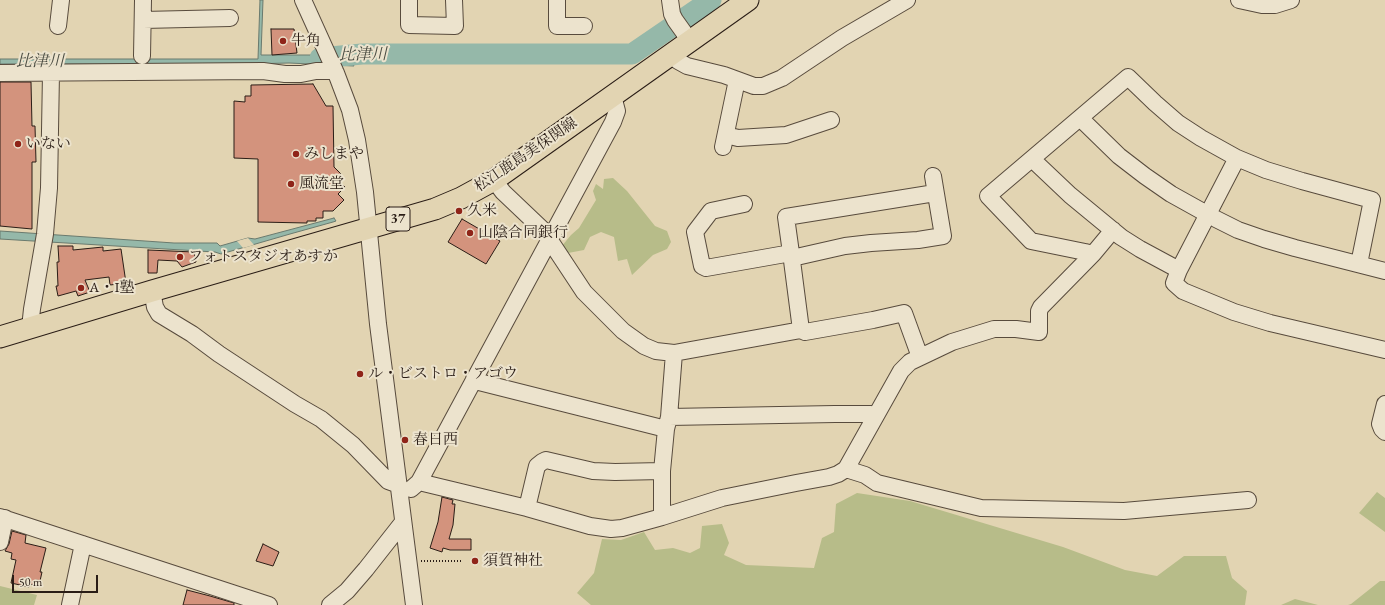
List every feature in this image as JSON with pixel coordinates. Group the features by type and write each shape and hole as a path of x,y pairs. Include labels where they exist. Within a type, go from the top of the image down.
{"main road":[{"name":"松江鹿島美保関線","path":"0,337 152,291 435,209 461,198 494,180 671,55 682,30 744,1"}],"street":[{"path":"58,26 61,0"},
{"path":"142,56 143,0"},
{"path":"304,0 327,50 350,110 357,140 365,192 368,228 414,605"},
{"path":"409,0 409,25 455,26 454,0"},
{"path":"557,0 557,26 584,26"},
{"path":"670,0 672,14 682,30"},
{"path":"671,55 687,66 724,75 754,86 763,86 782,78 842,38 907,0"},
{"path":"1239,0 1262,5 1275,5 1291,0"},
{"path":"142,20 230,18"},
{"path":"0,73 263,71 284,74 302,74 316,71 335,71"},
{"path":"30,328 45,238 49,188 51,73"},
{"path":"1093,254 1031,241 988,196 1128,77 1178,123 1237,158 1266,170 1372,200 1359,264"},
{"path":"738,80 724,141 738,138 786,135 831,120"},
{"path":"152,291 155,307 159,314 192,334 219,354 321,420 353,445 388,481 400,490 409,491 418,482 613,122 617,111 613,96"},
{"path":"1080,118 1119,156 1145,176 1171,194 1238,230 1295,248 1385,270"},
{"path":"1237,158 1179,270 1174,283 1183,291 1234,312 1270,323 1385,350"},
{"path":"1032,159 1070,195 1113,230 1140,249 1179,270"},
{"path":"744,204 711,211 695,232 702,266 706,268 791,256 858,244 918,240 943,236 933,176"},
{"path":"494,180 503,192 542,230 584,292 623,331 644,346 656,351 674,353 801,330 806,332 904,313 920,357"},
{"path":"801,330 786,217 935,192"},
{"path":"418,482 527,508 590,526 612,529 622,528 662,517 722,498 829,478 846,469 905,366 910,362 952,342 994,329 1016,329 1038,332 1039,310 1041,307 1093,254 1113,230"},
{"path":"662,517 662,471 674,353"},
{"path":"474,379 479,382 667,423 835,414 871,414 875,417"},
{"path":"1385,404 1380,424 1385,432"},
{"path":"527,508 537,466 546,460 593,471 662,471"},
{"path":"846,469 865,475 877,483 981,508 1124,511 1248,500"},
{"path":"0,542 2,518 267,605"},
{"path":"330,605 347,591 403,522"},
{"path":"70,605 83,544"}],"path":[{"path":"408,560 463,561"}],"green space":[{"path":"613,178 627,191 655,226 667,231 671,242 667,249 653,255 632,275 627,259 618,261 614,237 601,232 590,237 584,250 568,253 561,247 579,228 596,200 593,191 596,184 603,189 604,179"},
{"path":"1377,492 1385,498 1385,532 1359,513"},
{"path":"857,493 910,501 1063,547 1125,570 1157,576 1184,556 1226,556 1232,578 1247,591 1245,605 591,605 577,593 594,573 602,539 621,540 644,532 655,550 673,548 690,553 700,548 702,526 722,524 729,543 724,555 746,565 814,568 822,538 834,532 836,504"},
{"path":"1380,581 1385,581 1385,605 1348,605 1351,604"},
{"path":"0,586 37,595 34,605 0,605"},
{"path":"1295,599 1318,605 1281,605"}],"water":[{"path":"260,0 263,0 261,55 316,55 348,53 354,66 289,63 0,64 0,59 258,59"},
{"path":"334,218 336,221 221,254 215,252 0,239 0,231 174,243 217,243 220,246 248,238 255,239"}],"pier":[{"path":"248,238 254,245 243,248 237,241"}],"building":[{"name":"牛角","path":"271,29 294,29 297,53 272,55"},
{"name":"いない","path":"0,82 31,82 32,126 35,126 36,162 32,162 32,229 0,226"},
{"name":"みしまや","path":"313,84 326,106 333,106 334,167 341,174 336,179 345,187 338,194 344,200 333,211 323,211 323,218 316,218 316,221 307,221 307,223 258,222 258,159 234,158 234,101 245,102 245,96 251,96 251,85"},
{"name":"山陰合同銀行","path":"462,219 500,241 486,264 448,242"},
{"path":"58,246 73,246 73,250 103,247 103,251 121,249 126,283 110,285 109,277 85,280 90,292 78,296 76,291 58,296 56,286 58,286"},
{"path":"148,250 194,252 196,262 182,267 177,261 158,260 157,273 148,273"},
{"path":"442,497 453,500 452,504 455,504 453,525 449,539 471,539 471,550 450,550 443,548 442,552 430,548 438,522"},
{"path":"12,531 26,535 25,543 46,548 40,572 42,572 40,581 36,580 35,585 30,584 29,587 11,583 16,560 11,559 12,553 5,551 9,544"},
{"path":"263,544 279,552 273,566 256,561"},
{"path":"187,590 234,603 234,605 183,605"}],"waterway":[{"name":"比津川","path":"320,58 362,54 632,54 711,0"}],"place":[{"name":"牛角","path":"283,41"},
{"name":"いない","path":"18,144"},
{"name":"みしまや","path":"296,154"},
{"name":"風流堂","path":"291,184"},
{"name":"久米","path":"459,211"},
{"name":"山陰合同銀行","path":"470,233"},
{"name":"フォトスタジオあすか","path":"180,257"},
{"name":"A・I塾","path":"81,288"},
{"name":"ル・ビストロ・アゴウ","path":"360,374"},
{"name":"春日西","path":"405,440"},
{"name":"須賀神社","path":"475,561"}]}
